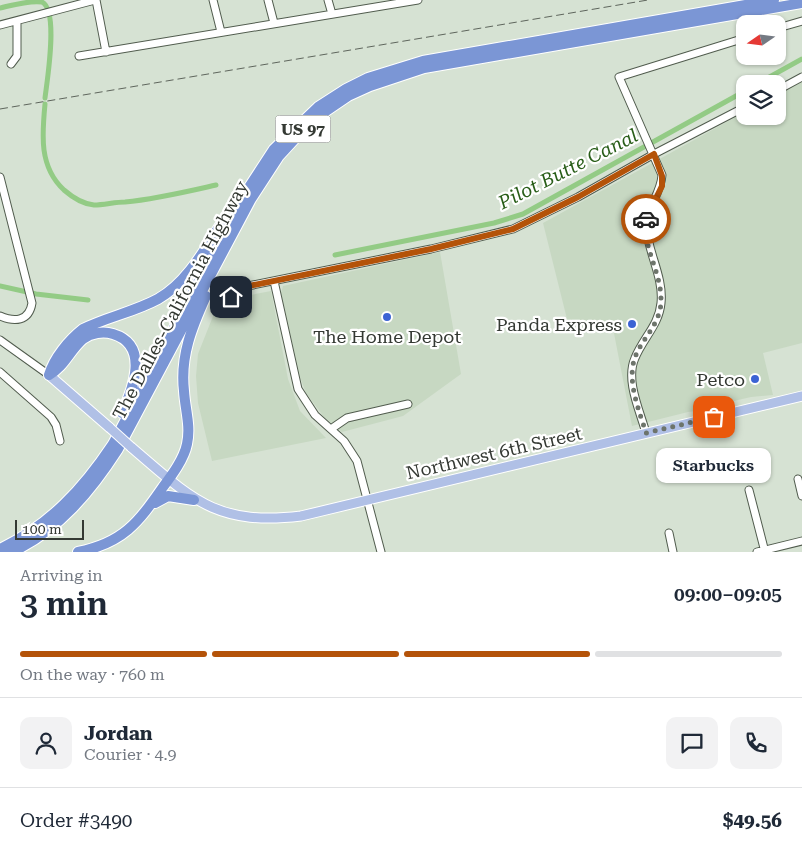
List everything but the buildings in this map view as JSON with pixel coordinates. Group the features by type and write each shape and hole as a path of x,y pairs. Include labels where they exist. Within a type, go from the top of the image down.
{"highway":[{"name":"The Dalles-California Highway","path":"0,549 20,540 48,521 72,499 94,473 117,436 259,170 292,130 318,107 346,89 392,69 451,55 774,0"},
{"name":"The Dalles-California Highway","path":"12,552 54,526 99,479 118,449 239,220 265,176 302,131 323,113 370,86 395,76 452,63 802,3"},
{"path":"49,375 52,366 75,335 83,329 141,307 173,289 188,272 241,192 259,170"},
{"path":"78,552 99,547 123,535 152,505 187,446 189,431 182,372 187,341 239,220"},
{"path":"49,375 57,371 78,344 92,334 111,333 121,337 133,350 136,372 130,394 94,473"},
{"path":"152,505 168,496 194,500"}],"main road":[{"name":"Northwest 6th Street","path":"49,375 194,500 227,515 269,519 301,516 802,396"}],"street":[{"path":"0,25 96,0 106,52"},
{"path":"213,0 221,32"},
{"path":"268,0 274,23"},
{"path":"328,0 332,14"},
{"path":"79,56 332,14 389,2 418,0"},
{"path":"11,64 17,56 17,20"},
{"path":"786,26 802,21"},
{"path":"646,433 633,386 632,366 639,350 658,320 661,302 646,233 648,210 662,186 662,176 619,77 736,41"},
{"path":"786,85 802,76"},
{"path":"230,300 238,290 244,287 513,229 578,197 653,152 736,111"},
{"path":"0,177 31,298 31,309 26,317 12,321 0,316"},
{"path":"274,281 298,389 315,415 344,441 357,462 381,552"},
{"path":"0,340 49,375"},
{"path":"0,372 51,417 56,425 60,441"},
{"path":"331,429 347,418 408,404"},
{"path":"798,479 802,496"},
{"path":"749,490 763,551 802,541"},
{"path":"669,533 673,552"}],"shaded area":[{"path":"802,81 802,343 763,353 773,395 751,397 721,404 718,408 688,412 632,426 612,323 570,331 543,223 736,117 736,125 786,125 786,90"},
{"path":"440,252 461,374 403,416 342,432 324,417 306,393 300,377 281,293 283,286"},
{"path":"271,291 288,379 300,411 326,438 212,461 198,403 196,376 198,354 219,301"}],"waterway":[{"name":"Pilot Butte Canal","path":"0,8 32,2 42,2 47,8 50,18 51,47 45,98"},
{"name":"Pilot Butte Canal","path":"773,75 802,59"},
{"name":"Pilot Butte Canal","path":"335,255 494,223 523,214 736,96"},
{"name":"Pilot Butte Canal","path":"45,104 43,139 46,161 56,181 64,190 82,202 94,205 137,201 216,185"},
{"path":"0,286 36,294 88,300"}],"railway":[{"path":"0,109 648,0"}],"way so far":[{"path":"646,219 646,233 661,292 661,302 658,320 639,350 632,366 633,386 646,433 714,417"}],"place":[{"name":"The Home Depot","path":"387,317"},
{"name":"Panda Express","path":"632,324"},
{"name":"Petco","path":"755,379"},
{"name":"Starbucks","path":"714,417"}],"route":[{"path":"231,297 244,287 431,249 523,226 654,154 662,176 662,186 659,195 648,210 646,219"}]}
